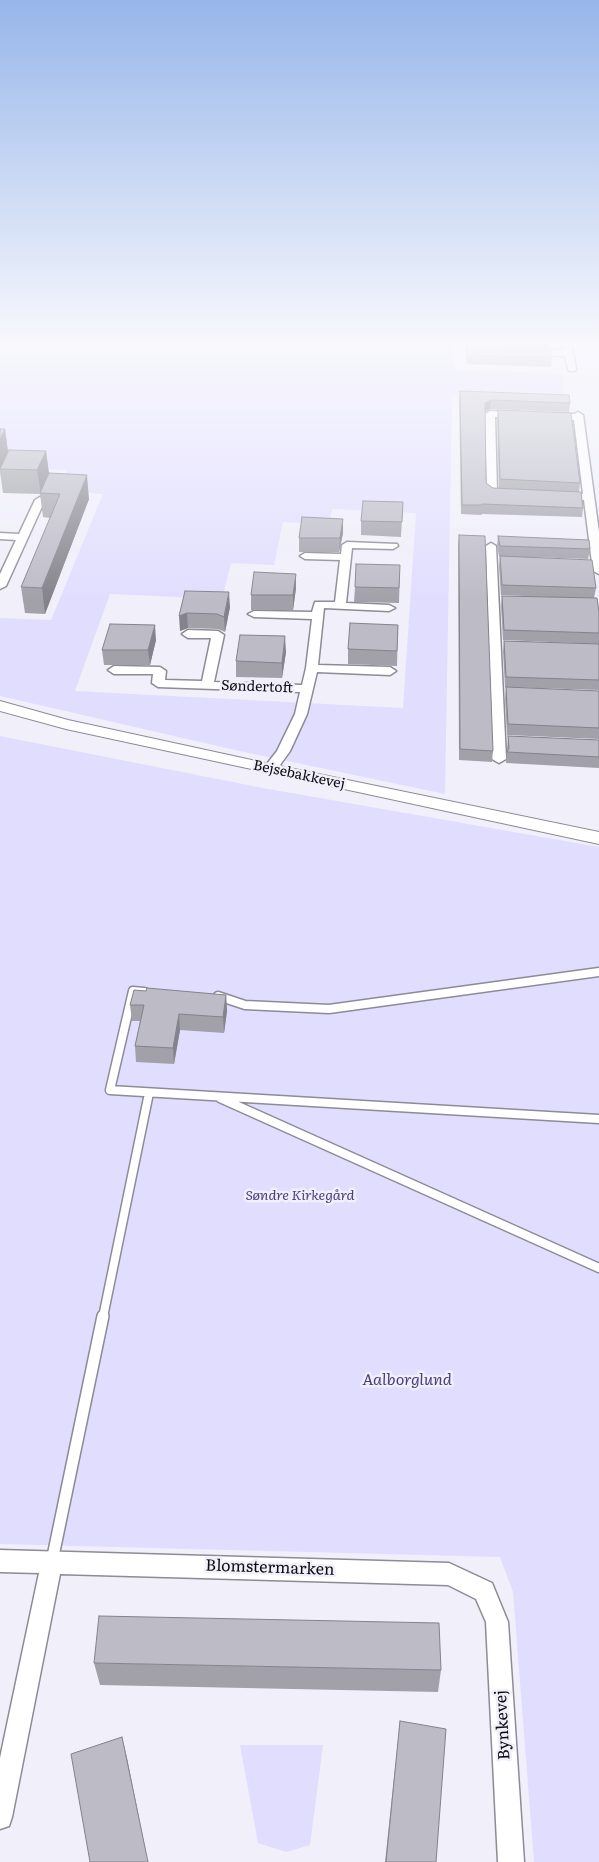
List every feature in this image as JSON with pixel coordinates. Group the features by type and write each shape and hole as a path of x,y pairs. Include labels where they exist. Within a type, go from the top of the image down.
{"street":[{"path":"490,428 492,494 520,494"},
{"path":"579,428 595,567"},
{"path":"549,496 588,497"},
{"path":"1,581 40,500"},
{"path":"0,536 23,537"},
{"path":"340,606 347,545 393,546"},
{"path":"491,546 497,562 502,741 499,759"},
{"path":"305,556 345,557"},
{"path":"254,614 318,616 319,604 389,608"},
{"name":"Søndertoft","path":"270,769 293,732 301,714 312,668 318,616"},
{"name":"Søndertoft","path":"188,634 218,635 207,685"},
{"path":"312,668 390,672"},
{"name":"Søndertoft","path":"114,670 160,671 158,683 307,689"},
{"name":"Bejsebakkevej","path":"0,706 66,724 270,769 599,838"},
{"name":"Blomstermarken","path":"0,1561 52,1561 449,1574 484,1591"},
{"path":"0,1817 52,1561"},
{"name":"Bynkevej","path":"484,1591 497,1622 511,1862"}],"lane":[{"path":"205,996 221,997 245,1005 329,1009 599,972"},
{"path":"152,992 134,991 110,1090 599,1120"},
{"path":"52,1561 149,1093"},
{"path":"216,1097 599,1268"},
{"path":"239,1108 263,1100"}],"green space":[{"path":"0,428 451,428 445,794 235,750 0,696 0,618 51,620 103,494 58,491 67,470 15,468 24,450 0,449","holes":["332,509 416,513 403,708 75,691 110,594 222,599 231,563 274,565 283,522 329,524"]},
{"name":"Søndre Kirkegård","path":"0,736 263,788 599,847 599,1862 534,1862 513,1592 500,1557 0,1544"},
{"path":"240,1745 323,1745 310,1845 286,1852 258,1843"}],"building":[{"path":"461,428 485,428 486,483 493,488 581,492 583,508 482,504 462,505"},
{"path":"499,428 573,428 580,483 500,479"},
{"path":"0,429 5,429 0,439"},
{"path":"9,450 46,451 37,470 0,469"},
{"path":"49,473 87,475 42,588 21,587 60,494 40,493"},
{"path":"363,501 403,502 402,522 361,521"},
{"path":"302,517 343,519 340,538 299,538"},
{"path":"459,535 485,536 493,751 460,749"},
{"path":"498,536 589,540 590,549 500,546"},
{"path":"500,556 592,560 596,588 502,585"},
{"path":"356,564 400,565 399,588 355,587"},
{"path":"254,572 296,574 293,595 251,595"},
{"path":"185,591 229,592 224,617 217,614 187,613 179,616"},
{"path":"502,596 597,598 599,633 504,630"},
{"path":"350,623 398,625 397,651 348,649"},
{"path":"110,624 155,625 148,650 102,650"},
{"path":"240,635 285,636 282,663 236,661"},
{"path":"504,641 599,644 599,680 506,677"},
{"path":"506,687 599,691 599,728 508,724"},
{"path":"508,736 599,740 599,757 507,752 509,748"},
{"path":"147,988 226,995 223,1017 179,1014 173,1048 135,1046 144,1005 130,1005 134,990 146,991"},
{"path":"99,1616 439,1623 441,1670 94,1663"},
{"path":"400,1721 446,1729 436,1862 386,1862"},
{"path":"122,1737 148,1862 90,1862 71,1754"}],"park label":[{"name":"Aalborglund","path":"407,1380"}]}
